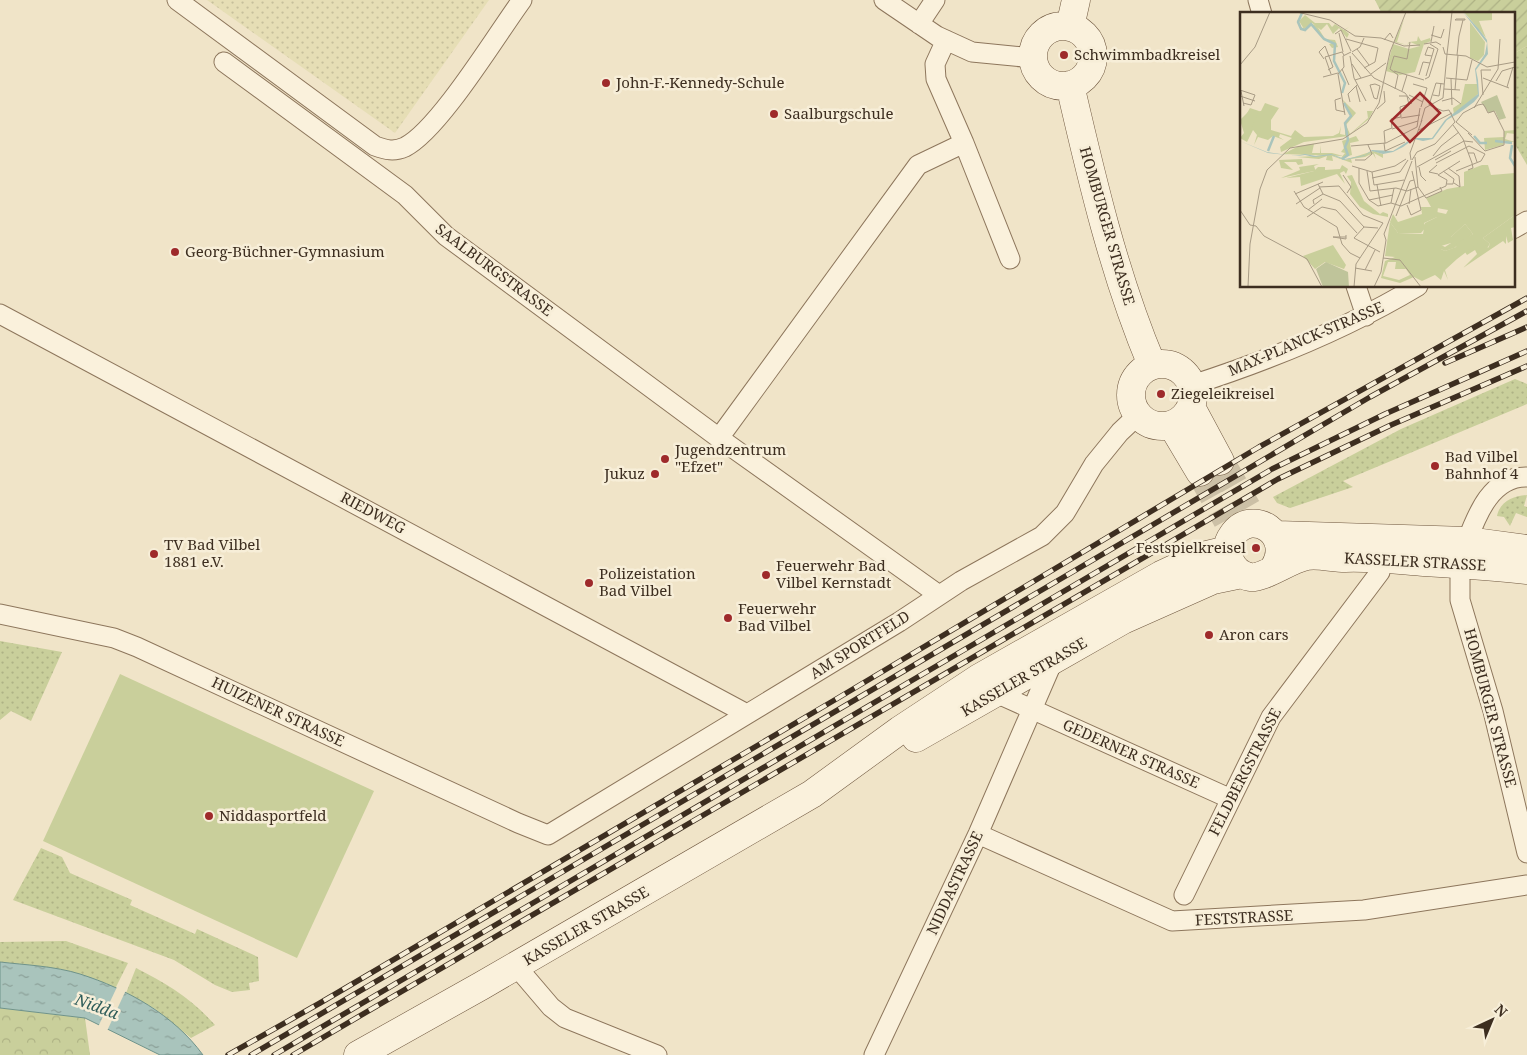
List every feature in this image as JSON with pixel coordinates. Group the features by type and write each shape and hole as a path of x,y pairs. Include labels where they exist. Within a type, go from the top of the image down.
{"main road":[{"path":"1070,27 1076,0"},
{"path":"1061,26 1070,27 1079,30 1090,43 1093,61 1085,77 1070,85 1061,86 1045,80 1035,66 1033,58 1034,49 1044,33 1061,26"},
{"name":"HOMBURGER STRASSE","path":"1070,85 1108,240 1124,294 1152,365"},
{"path":"1185,406 1154,425 1138,416 1131,405 1130,392 1134,380 1141,370 1152,365 1172,365 1187,377 1185,406 1210,466"},
{"path":"1242,574 1234,568 1229,559 1244,528 1281,552 1274,568"},
{"name":"KASSELER STRASSE","path":"358,1055 516,966 812,794 900,730 979,678 1161,575 1202,556 1244,528 1463,552 1527,570"},
{"name":"KASSELER STRASSE","path":"812,794 832,786 1147,608 1213,580 1242,574 1259,577 1274,568 1308,556 1381,557 1527,549"}],"street":[{"path":"177,0 375,146 391,151 404,147 420,136 439,115 522,0"},
{"path":"884,0 946,40 972,52 1033,58"},
{"path":"919,24 935,0"},
{"path":"946,40 935,64 936,79 964,143 1010,259"},
{"name":"SAALBURGSTRASSE","path":"224,62 381,176 405,195 446,236 719,438 939,595"},
{"path":"719,438 918,166 964,143"},
{"path":"1514,228 1527,221"},
{"path":"1357,288 1366,316"},
{"name":"MAX-PLANCK-STRASSE","path":"1185,406 1220,377 1366,316 1415,288"},
{"name":"RIEDWEG","path":"0,314 746,714"},
{"name":"AM SPORTFELD","path":"548,835 939,595 1042,536 1065,513 1094,464 1120,432 1138,416"},
{"path":"1463,552 1482,505 1494,491 1510,481 1527,477"},
{"name":"HOMBURGER STRASSE","path":"1463,552 1460,600 1493,711 1527,853"},
{"name":"FELDBERGSTRASSE","path":"1184,895 1272,717 1295,683 1380,572 1381,557"},
{"name":"HUIZENER STRASSE","path":"0,614 114,638 137,647 509,820 548,835"},
{"name":"NIDDASTRASSE","path":"874,1055 978,834 1053,661"},
{"path":"996,693 1032,710"},
{"name":"GEDERNER STRASSE","path":"1032,710 1231,799"},
{"name":"FESTSTRASSE","path":"978,834 1172,920 1364,910 1527,885"},
{"path":"516,966 551,1007 565,1018 657,1055"}],"shaded area":[{"path":"207,0 489,0 395,133"}],"green space":[{"path":"1375,0 1527,0 1527,46 1514,53 1514,12 1381,12"},
{"path":"1527,46 1527,165 1514,143 1514,53"},
{"path":"1515,379 1527,384 1527,404 1343,481 1353,487 1290,508 1277,503 1273,497 1401,429"},
{"path":"1527,495 1524,506 1527,507 1527,517 1516,513 1510,526 1504,517 1497,516 1501,507 1508,500"},
{"path":"0,641 62,652 31,721 11,711 0,720"},
{"name":"Niddasportfeld","path":"120,674 374,791 297,958 43,841"},
{"path":"41,848 62,857 70,873 132,900 130,905 195,934 197,929 258,957 259,981 249,983 250,990 232,992 215,985 174,960 13,900"},
{"path":"66,941 128,963 115,989 79,974 0,962 0,942"},
{"path":"136,968 178,992 215,1025 191,1038 155,1009 126,993"},
{"path":"0,1008 85,1018 90,1055 0,1055"}],"water":[{"name":"Nidda","path":"0,962 70,971 115,987 164,1016 203,1055 160,1055 85,1018 0,1008"}],"pier":[{"path":"117,987 126,990 107,1031 98,1027"}],"tunnel":[{"path":"1220,461 1247,508"},
{"path":"1200,472 1227,520"}],"railway":[{"path":"228,1055 320,1003 838,698 1259,447 1527,298"},
{"path":"251,1055 1370,397 1527,311"},
{"path":"1445,363 1527,327"},
{"path":"274,1055 1272,469 1385,414 1527,351"},
{"path":"293,1055 1278,479 1391,425 1527,366"}],"place":[{"name":"Schwimmbadkreisel","path":"1064,55"},
{"name":"John-F.-Kennedy-Schule","path":"606,83"},
{"name":"Saalburgschule","path":"774,114"},
{"name":"Georg-Büchner-Gymnasium","path":"175,252"},
{"name":"Ziegeleikreisel","path":"1161,394"},
{"name":"Jugendzentrum \"Efzet\"","path":"665,459"},
{"name":"Bad Vilbel Bahnhof 4","path":"1435,466"},
{"name":"Jukuz","path":"655,474"},
{"name":"Festspielkreisel","path":"1256,548"},
{"name":"TV Bad Vilbel 1881 e.V.","path":"154,554"},
{"name":"Feuerwehr Bad Vilbel Kernstadt","path":"766,575"},
{"name":"Polizeistation Bad Vilbel","path":"589,583"},
{"name":"Feuerwehr Bad Vilbel","path":"728,618"},
{"name":"Aron cars","path":"1209,635"},
{"name":"Niddasportfeld","path":"209,816"}]}
